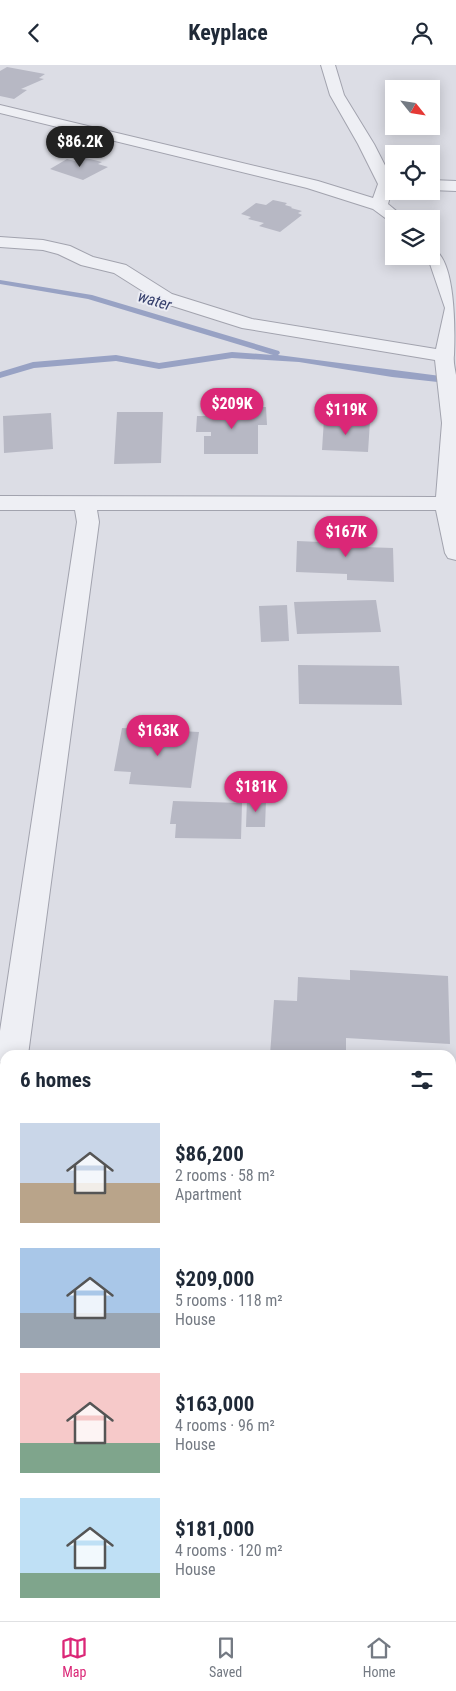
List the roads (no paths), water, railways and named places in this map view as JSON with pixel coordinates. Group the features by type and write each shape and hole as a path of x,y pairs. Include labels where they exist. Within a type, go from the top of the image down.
{"street":[{"path":"328,65 337,95 385,176"},
{"path":"0,109 303,182 380,205 386,210"},
{"path":"440,185 456,186"},
{"path":"380,205 385,194"},
{"path":"0,242 43,245 64,250 87,261 120,269 166,298 249,324 444,356"},
{"path":"438,265 454,308 452,337 444,356 454,423 446,504 456,553"},
{"path":"0,503 86,503 85,505 446,504"},
{"path":"13,1050 88,522 85,505"}],"waterway":[{"name":"water","path":"0,282 89,297 276,353"},
{"path":"0,375 33,365 116,358 159,366 232,355 299,359 392,374 456,381"}]}
